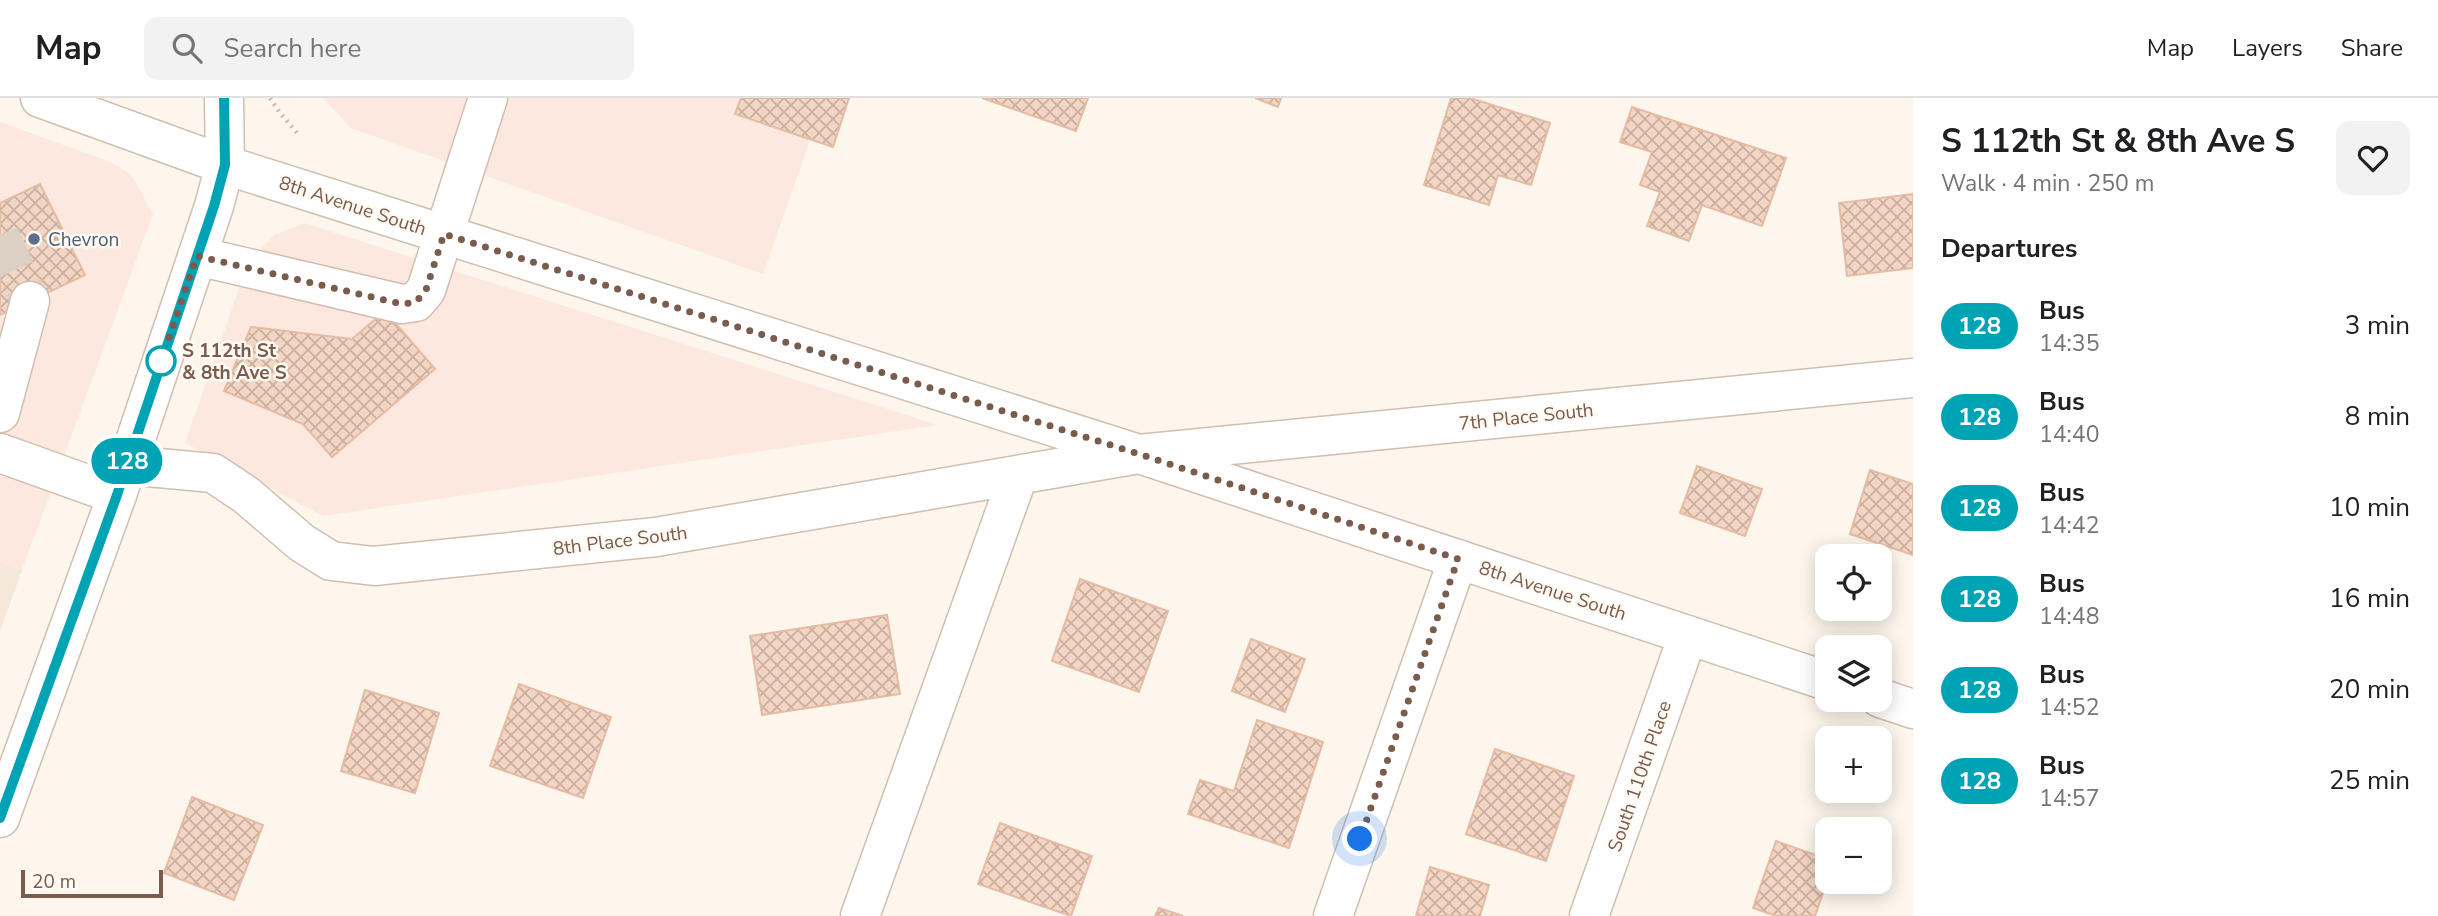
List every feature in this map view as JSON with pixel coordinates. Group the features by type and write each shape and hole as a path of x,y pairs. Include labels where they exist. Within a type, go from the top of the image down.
{"street":[{"name":"8th Avenue South","path":"40,98 225,165 1139,454 1815,677"},
{"path":"0,818 121,480 197,256 225,165 224,98"},
{"path":"197,256 402,304 416,302 426,290 488,98"},
{"path":"0,413 30,301"},
{"name":"7th Place South","path":"1139,454 1913,378"},
{"name":"8th Place South","path":"0,453 121,480 213,473 246,495 302,543 331,561 374,566 656,537 1139,454"},
{"path":"860,916 1018,476"},
{"path":"1333,916 1458,559"},
{"name":"South 110th Place","path":"1589,916 1688,635"},
{"path":"1892,702 1913,709"}],"path":[{"path":"270,98 298,134"}],"shaded area":[{"path":"323,98 825,98 763,274 351,128"},
{"path":"0,122 108,161 131,174 153,214 22,570 0,562"},
{"path":"304,223 938,425 323,516 185,443 249,260 275,235"},
{"path":"0,562 22,570 0,631"}],"building":[{"path":"741,98 849,98 833,147 735,114"},
{"path":"982,98 1088,98 1076,131"},
{"path":"1255,98 1281,98 1278,107"},
{"path":"1451,98 1470,98 1550,123 1531,185 1498,175 1489,205 1424,185"},
{"path":"1632,107 1786,158 1762,226 1702,205 1689,241 1647,226 1660,192 1640,185 1652,152 1620,142"},
{"name":"Chevron","path":"40,184 85,275 0,315 0,203"},
{"path":"1913,194 1913,268 1847,276 1839,203"},
{"path":"385,311 435,369 332,457 303,424 224,391 251,327 352,339"},
{"path":"1697,466 1762,489 1745,536 1680,513"},
{"path":"1870,470 1913,484 1913,555 1892,548 1892,544 1880,544 1850,534"},
{"path":"1080,579 1168,611 1139,692 1052,661"},
{"path":"887,615 900,694 762,715 750,636"},
{"path":"1251,639 1305,659 1285,712 1232,691"},
{"path":"519,684 611,717 583,798 490,766"},
{"path":"365,690 439,713 415,793 341,771"},
{"path":"1257,720 1323,742 1289,848 1188,814 1200,780 1234,791"},
{"path":"1495,749 1574,776 1546,861 1466,834"},
{"path":"192,797 263,825 234,900 164,873"},
{"path":"1000,823 1092,856 1071,916 978,884"},
{"path":"1776,841 1815,855 1815,894 1823,894 1815,916 1776,916 1753,908"},
{"path":"1430,867 1489,885 1480,916 1416,916"},
{"path":"1159,908 1183,916 1155,916"}],"tunnel":[{"path":"0,235 30,301"}],"bus line":[{"name":"128","path":"0,818 117,495 214,206 225,165 224,98"}],"place":[{"name":"Chevron","path":"34,239"},
{"name":"S 112th St & 8th Ave S","path":"161,361"}],"route":[{"path":"161,361 197,256 402,304 416,302 426,290 444,234 1139,454 1458,559 1360,839"}]}
